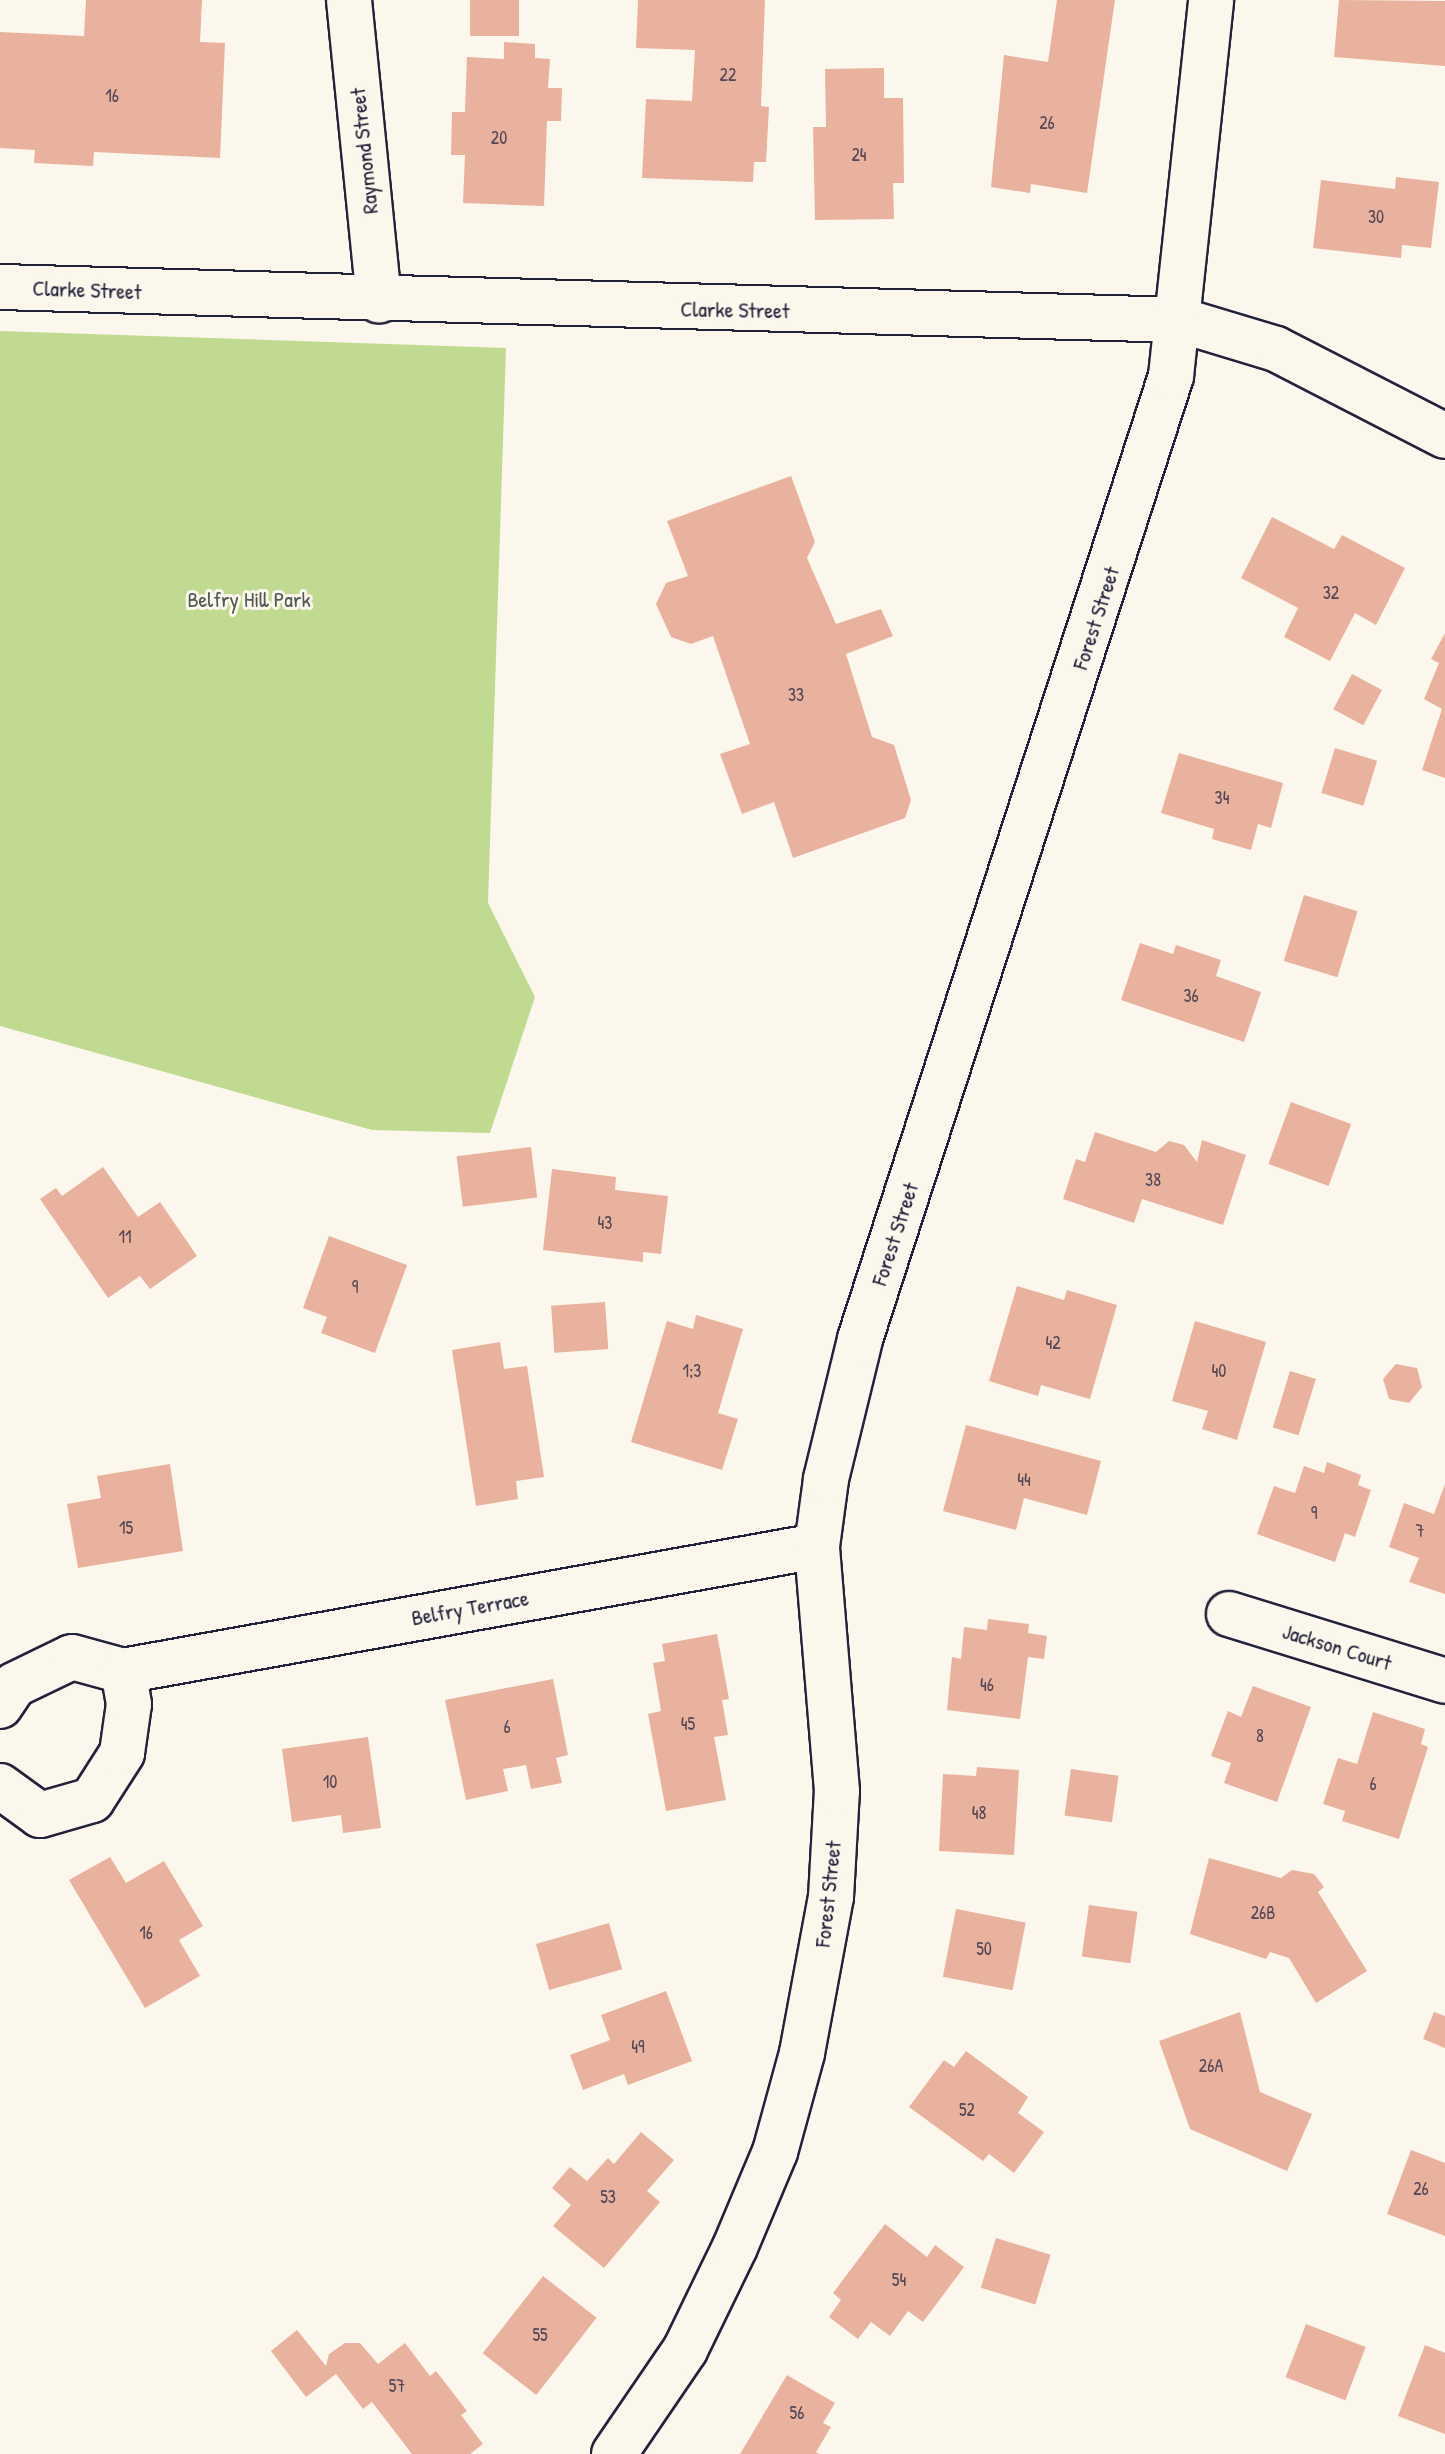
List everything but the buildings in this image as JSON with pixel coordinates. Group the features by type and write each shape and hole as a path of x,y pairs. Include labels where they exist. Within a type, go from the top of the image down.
{"street":[{"name":"Raymond Street","path":"349,0 379,301"},
{"name":"Forest Street","path":"614,2454 685,2350 735,2247 775,2152 802,2053 825,1943 837,1791 817,1546 828,1468 860,1339 1155,435 1180,320 1211,0"},
{"name":"Clarke Street","path":"0,287 379,301 1180,320 1276,349 1445,436"},
{"name":"Belfry Terrace","path":"0,1706 14,1685 72,1657 123,1671 817,1546"},
{"name":"Jackson Court","path":"1229,1614 1445,1681"},
{"path":"0,1786 40,1815 92,1800 122,1753 129,1704 123,1671"}],"green space":[{"name":"Belfry Hill Park","path":"0,331 506,348 488,903 535,997 490,1133 372,1130 0,1026"}]}
